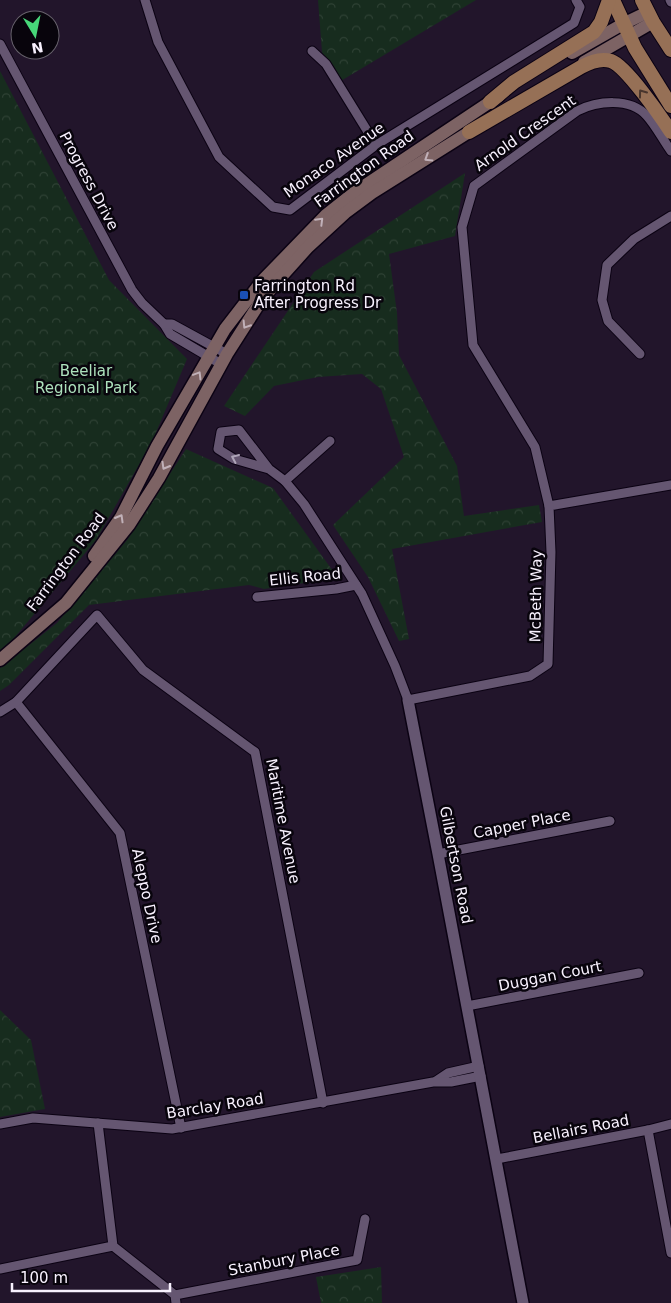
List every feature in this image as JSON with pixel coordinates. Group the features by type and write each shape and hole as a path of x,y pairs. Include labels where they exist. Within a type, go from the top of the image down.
{"main road":[{"path":"611,0 626,30 671,106"},
{"path":"490,102 514,82 594,32 611,0"},
{"path":"648,11 671,50"},
{"name":"Farrington Road","path":"0,660 66,603 129,525 159,478 224,359 257,307 308,247 345,212 372,193 626,30 648,11"},
{"name":"Farrington Road","path":"38,626 99,550 120,517 157,446 240,308 262,281 326,215 355,192 490,102 626,30"},
{"path":"469,132 581,67 600,60 609,60 617,64 630,76 671,132"}],"street":[{"name":"Monaco Avenue","path":"145,0 158,42 218,156 273,207 290,210 376,145 574,23 580,7 576,0"},
{"name":"Progress Drive","path":"0,44 132,290 142,303 164,324 170,334 224,359"},
{"path":"312,52 326,64 376,145"},
{"name":"Arnold Crescent","path":"549,506 534,447 473,344 462,227 474,186 589,105 613,103 635,107 646,115 671,151"},
{"path":"640,354 608,321 602,300 607,266 634,239 671,216"},
{"name":"Gilbertson Road","path":"269,470 239,430 221,432 218,449 234,459 269,470 285,481 304,504 356,585 395,666 408,700 523,1303"},
{"path":"285,481 330,441"},
{"path":"549,506 671,485"},
{"name":"McBeth Way","path":"408,700 530,676 548,664 552,552 549,506"},
{"name":"Ellis Road","path":"257,597 336,589 356,585"},
{"name":"Maritime Avenue","path":"16,702 97,615 143,670 255,752 323,1103"},
{"path":"0,712 16,702"},
{"name":"Aleppo Drive","path":"16,702 120,833 181,1128"},
{"name":"Capper Place","path":"438,854 610,820"},
{"name":"Duggan Court","path":"467,1006 638,972"},
{"name":"Barclay Road","path":"0,1124 33,1118 172,1129 433,1082 451,1082 480,1071"},
{"path":"98,1123 113,1246 175,1299"},
{"name":"Bellairs Road","path":"497,1159 671,1124"},
{"path":"648,1130 671,1253"},
{"name":"Stanbury Place","path":"175,1299 357,1260 365,1219"},
{"path":"0,1269 113,1246"}],"green space":[{"path":"318,0 476,0 339,82 322,52"},
{"name":"Beeliar Regional Park","path":"0,71 109,280 187,359 152,442 96,540 10,643 0,650"},
{"path":"465,173 455,236 389,254 397,313 399,355 457,466 464,516 539,505 542,522 392,549 409,639 399,641 368,577 333,525 404,457 381,389 362,374 318,377 274,386 245,416 224,406 314,272"},
{"path":"186,449 273,488 338,578 264,589 249,585 89,605 9,685 0,691 0,668 57,623 127,540"},
{"path":"0,1010 31,1040 45,1109 0,1117"},
{"path":"381,1267 382,1303 321,1303 316,1277"}],"place":[{"name":"Farrington Rd After Progress Dr","path":"244,295"}]}
